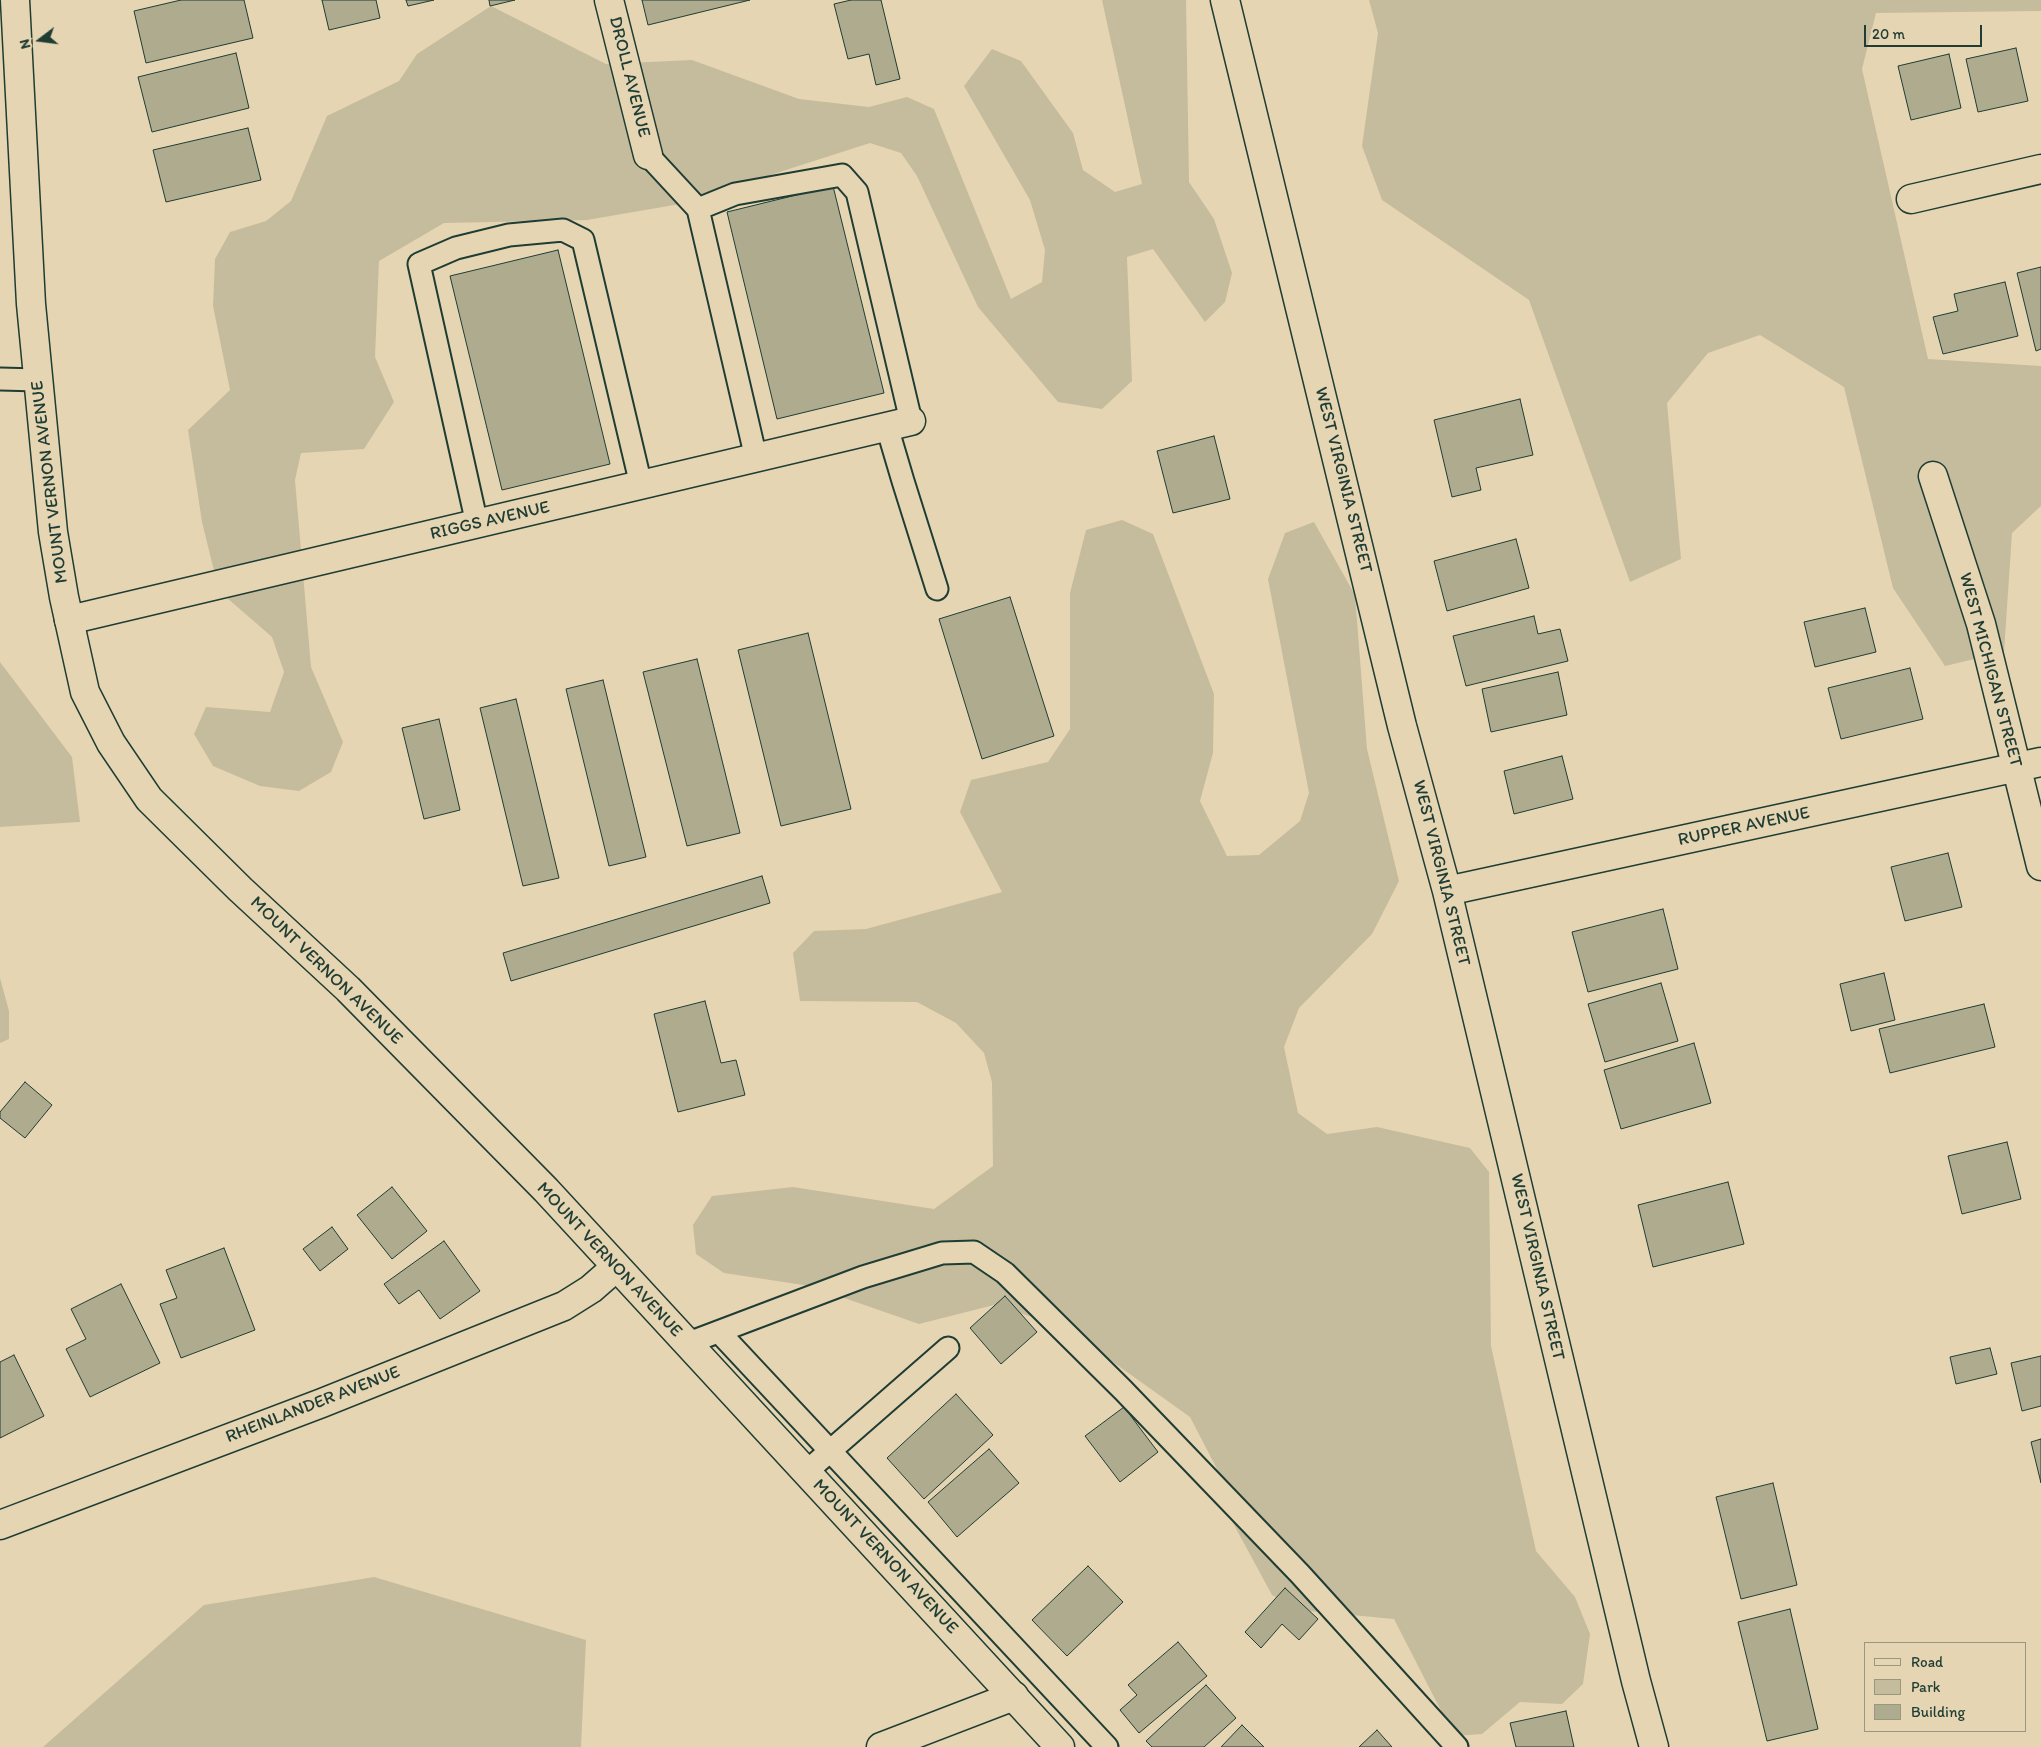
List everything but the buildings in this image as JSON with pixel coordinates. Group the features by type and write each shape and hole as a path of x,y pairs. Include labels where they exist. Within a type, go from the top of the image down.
{"street":[{"name":"MOUNT VERNON AVENUE","path":"15,0 31,304 52,532 85,692 111,742 149,799 240,889 348,989 546,1190 615,1268 1060,1747"},
{"name":"DROLL AVENUE","path":"609,0 648,155"},
{"name":"WEST VIRGINIA STREET","path":"1226,0 1402,726 1446,891 1654,1747"},
{"path":"1911,199 2041,170"},
{"name":"RIGGS AVENUE","path":"69,620 899,424"},
{"name":"WEST MICHIGAN STREET","path":"1933,476 2029,765 2041,866"},
{"name":"RUPPER AVENUE","path":"1446,891 2029,765"},
{"name":"RHEINLANDER AVENUE","path":"0,1525 322,1403 564,1306 591,1289 615,1268"},
{"path":"881,1747 1014,1696"}],"lane":[{"path":"648,155 698,209 756,458"},
{"path":"698,209 735,194 842,175 857,192 899,424 902,481 937,589"},
{"path":"477,524 419,264 456,248 509,235 563,230 583,240 641,485"},
{"path":"0,379 38,380"},
{"path":"686,1344 863,1277 942,1253 974,1252 1005,1273 1130,1397 1300,1574 1457,1747"},
{"path":"719,1332 1107,1747"},
{"path":"806,1472 948,1348"}],"green space":[{"path":"1102,0 1186,0 1189,182 1214,219 1232,273 1225,302 1205,322 1153,249 1127,257 1132,381 1102,409 1058,402 978,307 917,176 901,153 870,143 680,204 587,220 444,223 379,261 375,357 394,402 364,449 301,453 295,480 311,667 343,742 331,772 299,791 260,786 213,766 194,734 206,707 270,712 284,672 272,637 219,591 202,522 188,430 230,390 213,306 215,259 230,232 266,221 291,201 327,116 399,81 417,54 491,6 606,64 692,60 799,99 869,107 907,97 934,109 1011,299 1042,282 1045,250 1030,200 964,86 992,49 1021,61 1073,133 1083,170 1115,192 1142,184"},
{"path":"1369,0 2041,0 2041,11 1876,13 1862,69 1928,359 2041,366 2041,506 2012,533 2004,652 1945,666 1893,588 1844,387 1760,335 1708,353 1667,403 1681,559 1630,582 1529,300 1382,200 1362,146 1378,33"},
{"path":"1122,520 1153,534 1214,694 1213,753 1200,801 1227,856 1259,855 1300,821 1309,793 1268,579 1285,533 1314,522 1355,595 1367,749 1399,881 1372,934 1299,1008 1284,1047 1298,1113 1327,1134 1377,1127 1470,1148 1489,1172 1491,1346 1536,1551 1575,1597 1590,1634 1583,1684 1562,1704 1520,1702 1482,1734 1454,1736 1394,1619 1299,1610 1272,1595 1220,1499 1217,1469 1190,1417 1064,1327 994,1305 919,1324 810,1286 724,1273 696,1254 693,1225 712,1196 793,1187 934,1209 993,1166 992,1082 984,1053 956,1023 917,1002 800,1001 793,953 814,931 866,929 1002,892 960,812 971,780 1048,762 1070,729 1070,593 1086,530"},
{"path":"0,662 72,757 80,822 0,827"},
{"path":"0,978 9,1011 9,1039 0,1043"},
{"path":"374,1577 586,1640 581,1747 43,1747 204,1605"}]}
